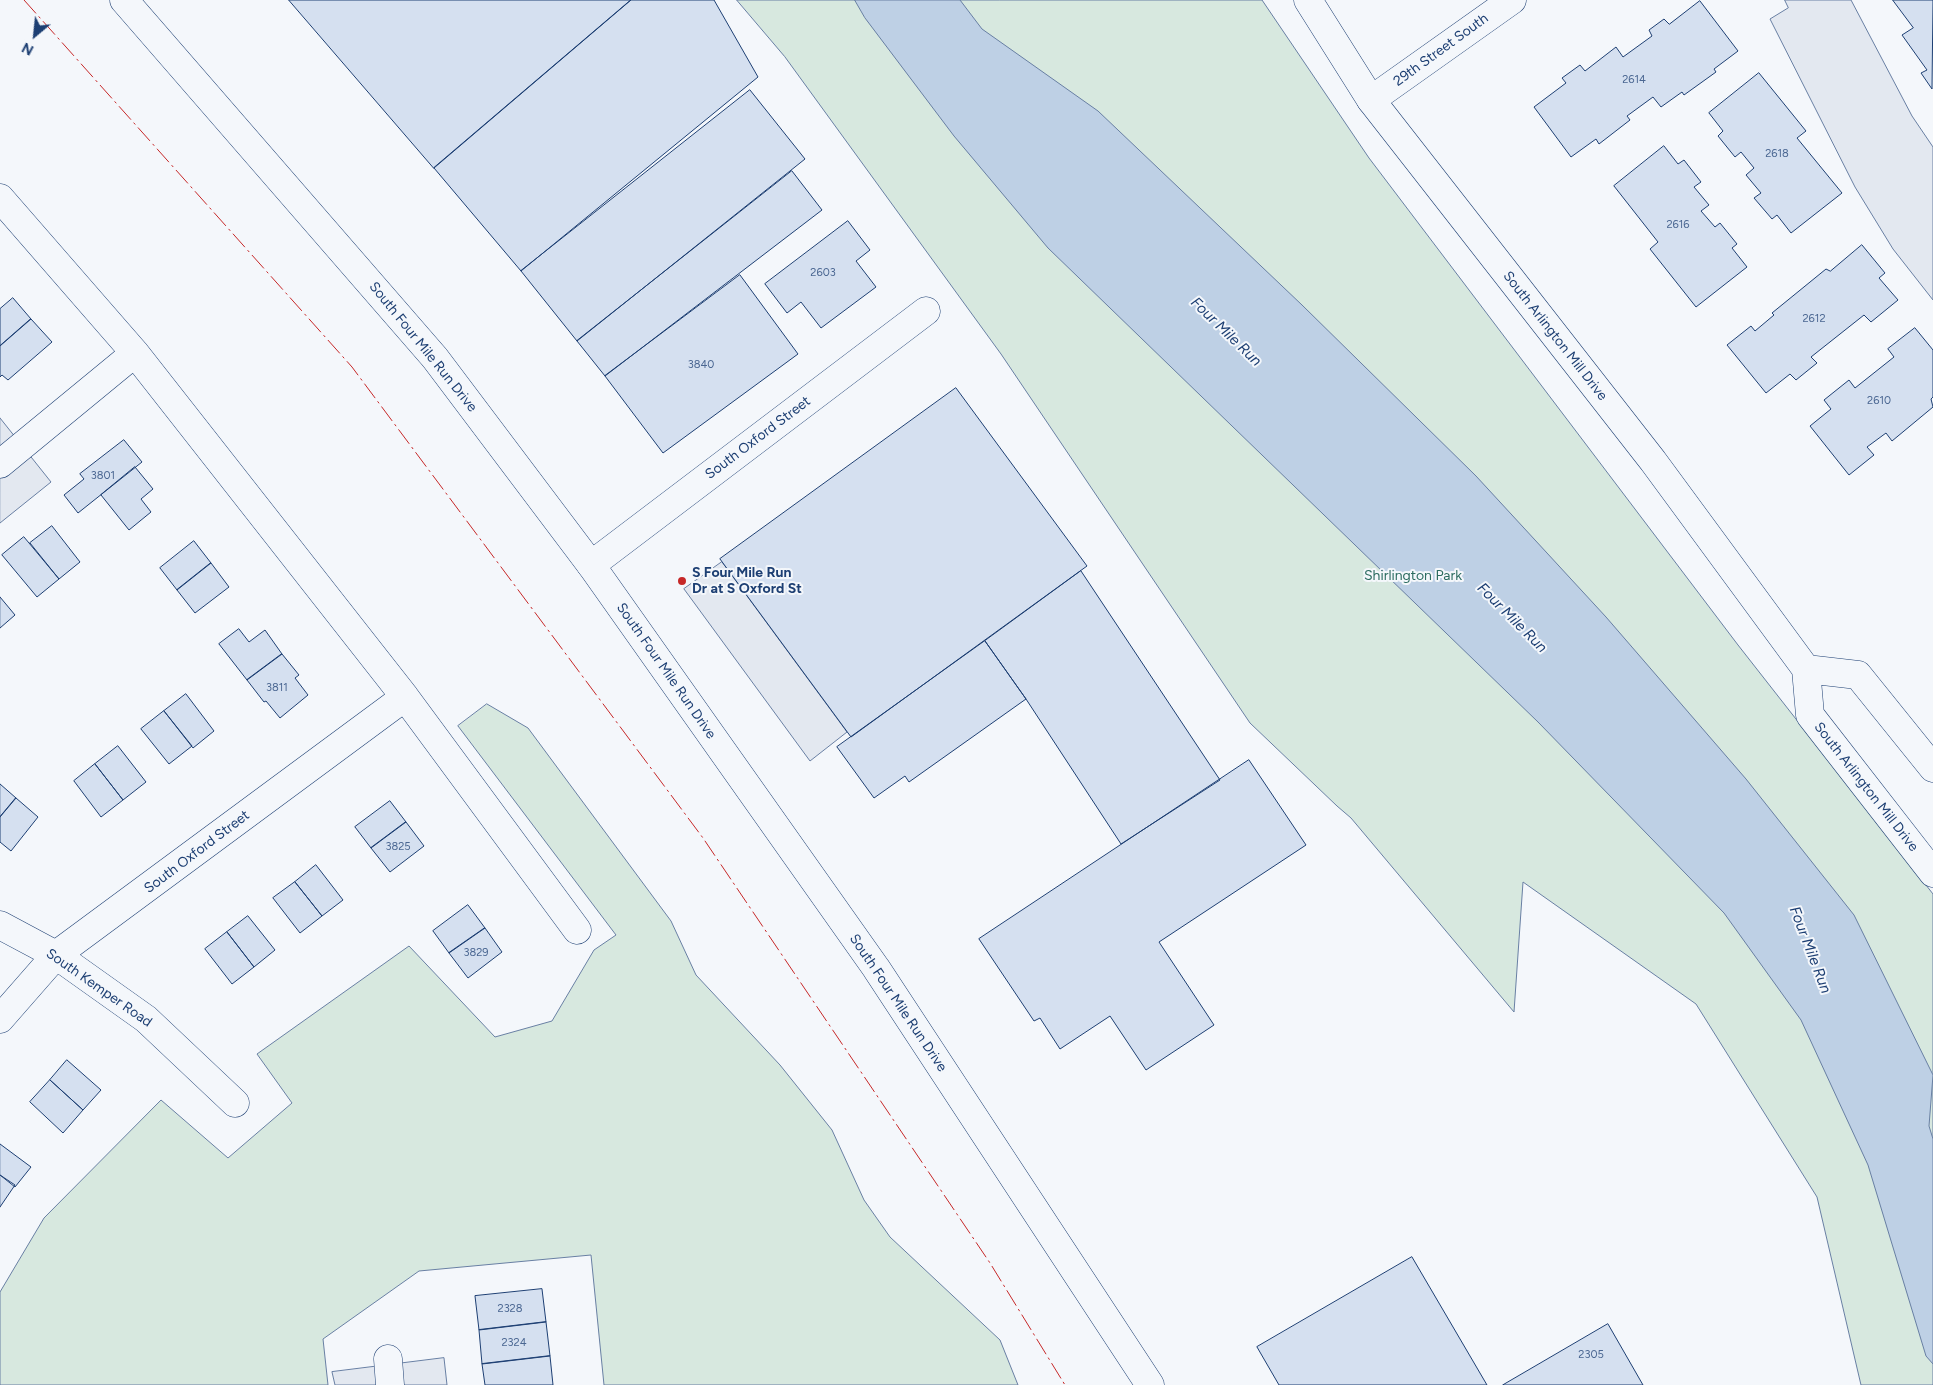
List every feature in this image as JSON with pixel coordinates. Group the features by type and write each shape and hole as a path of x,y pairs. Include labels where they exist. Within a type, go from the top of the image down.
{"street":[{"name":"South Four Mile Run Drive","path":"124,0 435,358 591,564 876,968 1150,1385"},
{"name":"South Arlington Mill Drive","path":"1308,0 1371,100 1652,461 1806,669 1810,715 1933,873"},
{"name":"29th Street South","path":"1371,100 1512,0"},
{"path":"0,198 135,352 405,697 577,930"},
{"name":"South Oxford Street","path":"591,564 926,311"},
{"path":"0,464 135,352"},
{"path":"1806,669 1858,675 1933,768"},
{"name":"South Oxford Street","path":"0,1019 56,955 405,697"},
{"name":"South Kemper Road","path":"0,924 56,955 146,1019 235,1103"}],"green space":[{"name":"Shirlington Park","path":"737,0 1262,0 1369,158 1738,645 1933,894 1933,1385 1861,1385 1817,1197 1696,1004 1523,882 1514,1012 1351,818 1250,723 1001,354 785,57"},
{"path":"487,704 528,728 671,921 696,975 780,1065 832,1130 864,1200 890,1237 1000,1340 1018,1385 604,1385 591,1255 419,1271 323,1339 328,1385 0,1385 0,1292 44,1218 161,1100 228,1158 292,1103 257,1054 409,946 495,1037 552,1021 594,950 616,935 458,726"}],"shaded area":[{"path":"1785,0 1851,0 1912,116 1933,147 1933,300 1893,249 1855,187 1770,19 1788,8"},
{"path":"0,418 51,482 0,523"},
{"path":"722,562 847,732 810,761 684,589"},
{"path":"444,1358 447,1385 335,1385 332,1372"}],"water":[{"name":"Four Mile Run","path":"855,0 960,0 982,29 1098,111 1302,305 1476,476 1606,617 1746,779 1854,915 1933,1075 1929,1126 1933,1139 1933,1364 1926,1356 1868,1165 1801,1020 1724,913 1538,722 1048,248 954,136 865,18"}],"building":[{"path":"289,0 631,0 434,168"},
{"path":"631,0 714,0 758,77 521,271 434,168"},
{"path":"1893,0 1933,0 1932,89 1921,73 1927,70 1902,35 1913,28"},
{"path":"1700,1 1738,51 1714,69 1716,72 1684,95 1682,92 1661,107 1653,97 1627,116 1630,120 1599,144 1596,139 1571,157 1534,107 1566,83 1562,78 1580,65 1585,71 1616,47 1623,57 1652,36 1649,30 1664,19 1669,24"},
{"path":"1759,73 1806,131 1797,138 1842,193 1791,233 1777,215 1772,219 1754,198 1761,193 1746,175 1754,168 1741,152 1735,157 1718,136 1723,131 1709,113"},
{"path":"750,90 805,159 577,341 521,271"},
{"path":"1664,146 1678,164 1684,160 1701,182 1694,187 1709,205 1701,211 1715,227 1720,223 1737,244 1732,248 1747,267 1696,307 1650,249 1658,242 1614,186"},
{"path":"792,171 822,210 605,376 577,341"},
{"path":"848,221 870,250 856,261 876,287 821,328 801,302 787,313 765,284"},
{"path":"1862,245 1885,273 1879,278 1898,300 1871,322 1864,315 1811,357 1817,363 1796,380 1790,374 1766,393 1727,345 1751,326 1755,331 1774,315 1772,313 1826,269 1830,271"},
{"path":"740,275 798,354 663,453 605,376"},
{"path":"13,298 31,319 0,346 0,309"},
{"path":"31,319 52,342 8,380 2,375 0,377 0,346"},
{"path":"1915,328 1933,350 1933,397 1931,399 1933,407 1892,441 1886,433 1867,447 1874,455 1849,475 1810,426 1831,409 1824,400 1849,380 1855,388 1894,357 1888,349"},
{"path":"956,388 1087,566 851,737 720,559"},
{"path":"124,440 142,462 78,513 64,495 84,479 80,474"},
{"path":"135,467 153,489 141,499 151,512 129,530 101,495"},
{"path":"52,526 80,562 59,579 30,543"},
{"path":"24,537 59,579 37,597 2,555"},
{"path":"194,541 211,563 177,590 160,568"},
{"path":"211,563 229,587 195,613 177,590"},
{"path":"1081,571 1220,780 1121,844 1026,699 985,641"},
{"path":"0,597 15,615 0,628"},
{"path":"239,629 249,642 265,630 282,654 247,680 219,644"},
{"path":"985,641 1026,699 909,782 905,776 874,798 837,747"},
{"path":"282,654 299,675 295,678 308,695 280,718 266,701 264,702 247,680"},
{"path":"186,694 214,731 193,748 164,711"},
{"path":"164,711 192,746 169,764 141,729"},
{"path":"118,746 146,782 123,800 95,764"},
{"path":"1249,760 1306,845 1159,942 1214,1025 1146,1070 1110,1016 1060,1049 1040,1018 1034,1021 979,939"},
{"path":"95,764 123,800 101,817 74,781"},
{"path":"0,784 16,798 0,817"},
{"path":"16,798 38,817 11,851 0,842 0,817"},
{"path":"390,801 406,822 371,848 355,827"},
{"path":"406,822 424,846 390,872 371,848"},
{"path":"316,865 343,900 322,916 295,882"},
{"path":"295,882 322,916 300,933 273,898"},
{"path":"468,905 485,928 449,953 433,931"},
{"path":"248,916 275,950 254,967 227,932"},
{"path":"485,928 502,952 468,978 449,953"},
{"path":"227,932 254,967 232,984 205,949"},
{"path":"67,1060 101,1090 83,1110 50,1080"},
{"path":"50,1080 83,1110 63,1133 30,1102"},
{"path":"0,1144 31,1167 15,1187 0,1175"},
{"path":"0,1175 15,1185 0,1207"},
{"path":"1412,1257 1487,1385 1279,1385 1257,1347"},
{"path":"542,1289 546,1322 479,1330 475,1296"},
{"path":"546,1322 550,1356 482,1364 479,1330"},
{"path":"1608,1324 1643,1385 1503,1385"},
{"path":"550,1356 553,1385 485,1385 482,1364"}],"power":[{"path":"24,0 352,367 703,838 990,1263 1065,1385"}],"place":[{"name":"S Four Mile Run Dr at S Oxford St","path":"682,581"}]}
